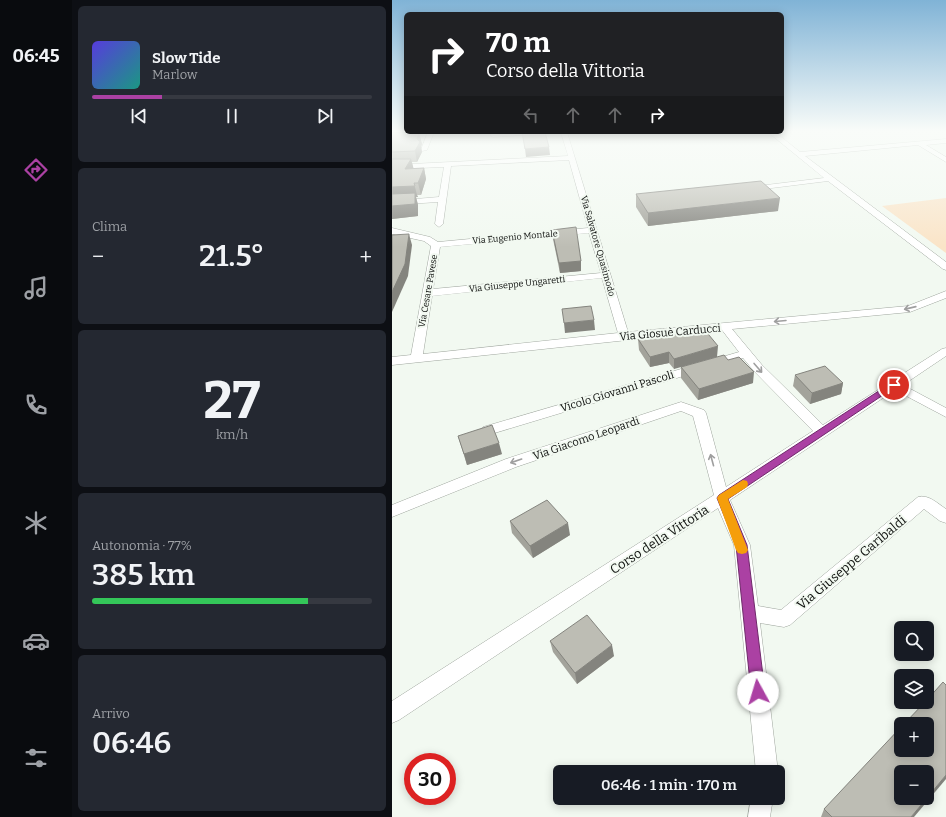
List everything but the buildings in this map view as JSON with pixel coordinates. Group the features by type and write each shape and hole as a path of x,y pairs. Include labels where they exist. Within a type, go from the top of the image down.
{"street":[{"path":"439,224 447,170"},
{"name":"Via Salvatore Quasimodo","path":"576,170 624,336"},
{"path":"818,170 946,267"},
{"path":"744,189 830,180"},
{"path":"392,203 442,200"},
{"name":"Via Eugenio Montale","path":"436,245 593,230"},
{"name":"Via Cesare Pavese","path":"392,232 426,239 436,245 416,359"},
{"name":"Via Giuseppe Ungaretti","path":"427,293 606,275"},
{"name":"Via Giosuè Carducci","path":"392,361 624,336 910,309 946,294"},
{"path":"724,326 758,368 822,432"},
{"name":"Corso della Vittoria","path":"392,713 946,351"},
{"name":"Vicolo Giovanni Pascoli","path":"488,430 746,353"},
{"path":"894,385 946,413"},
{"name":"Via Giacomo Leopardi","path":"392,511 511,463 681,406 699,413 722,498"},
{"path":"722,498 742,545 765,765"},
{"name":"Via Giuseppe Garibaldi","path":"749,614 784,619 923,501 946,517"},
{"path":"759,817 761,805"}],"shaded area":[{"path":"946,198 946,253 882,206"}],"slow traffic":[{"path":"742,550 742,545 722,498 743,484"}],"route":[{"path":"758,692 742,545 722,498 894,385"}]}
